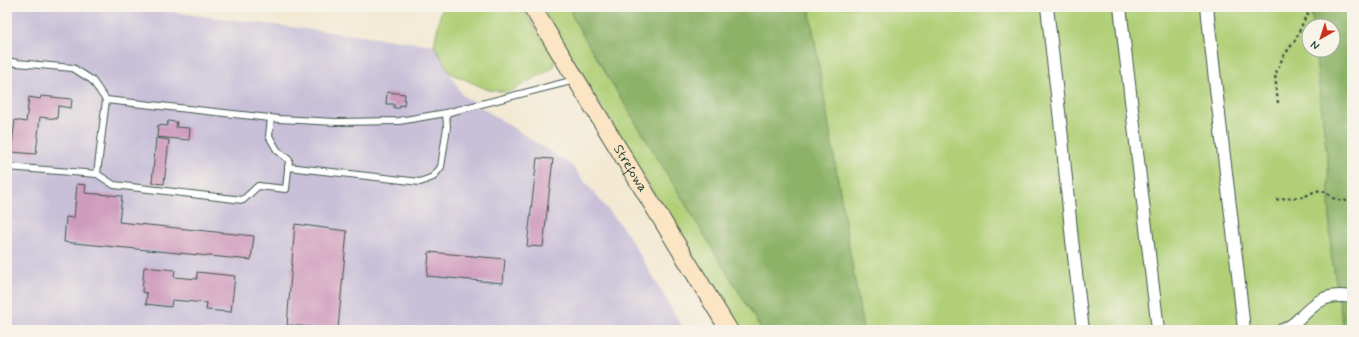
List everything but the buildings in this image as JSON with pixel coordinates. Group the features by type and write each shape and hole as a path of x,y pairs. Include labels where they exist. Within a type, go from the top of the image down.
{"street":[{"name":"Strefowa","path":"532,7 729,330"},
{"path":"1047,7 1083,330"},
{"path":"1120,7 1158,330"},
{"path":"1207,7 1244,330"},
{"path":"1282,330 1290,327 1313,306 1327,297 1352,297"}],"lane":[{"path":"7,61 73,68 92,80 106,100 97,174"},
{"path":"106,100 271,118 336,122 399,121 446,113 576,80"},
{"path":"288,167 420,182 433,177 441,167 447,127 446,113"},
{"path":"7,167 97,174 114,185 243,200 258,186 286,189 289,160 277,150 269,136 271,118"}],"path":[{"path":"1278,103 1275,75 1283,58 1296,39 1305,18 1313,7"},
{"path":"1276,200 1304,196 1321,190 1333,198 1352,201"}],"shaded area":[{"path":"7,7 131,7 434,45 462,95 571,165 627,233 684,330 7,330"}],"green space":[{"path":"442,7 521,7 556,59 553,68 509,92 489,90 450,73 434,45"},
{"path":"541,7 570,7 572,16 588,44 762,330 736,330"},
{"path":"570,7 809,7 863,330 762,330 588,44 572,16"},
{"path":"809,7 1311,7 1312,18 1301,18 1301,58 1316,58 1328,165 1331,253 1344,330 863,330"},
{"path":"1311,7 1352,7 1352,330 1344,330 1331,253 1328,165 1316,58 1341,58 1341,18 1312,18"}]}
